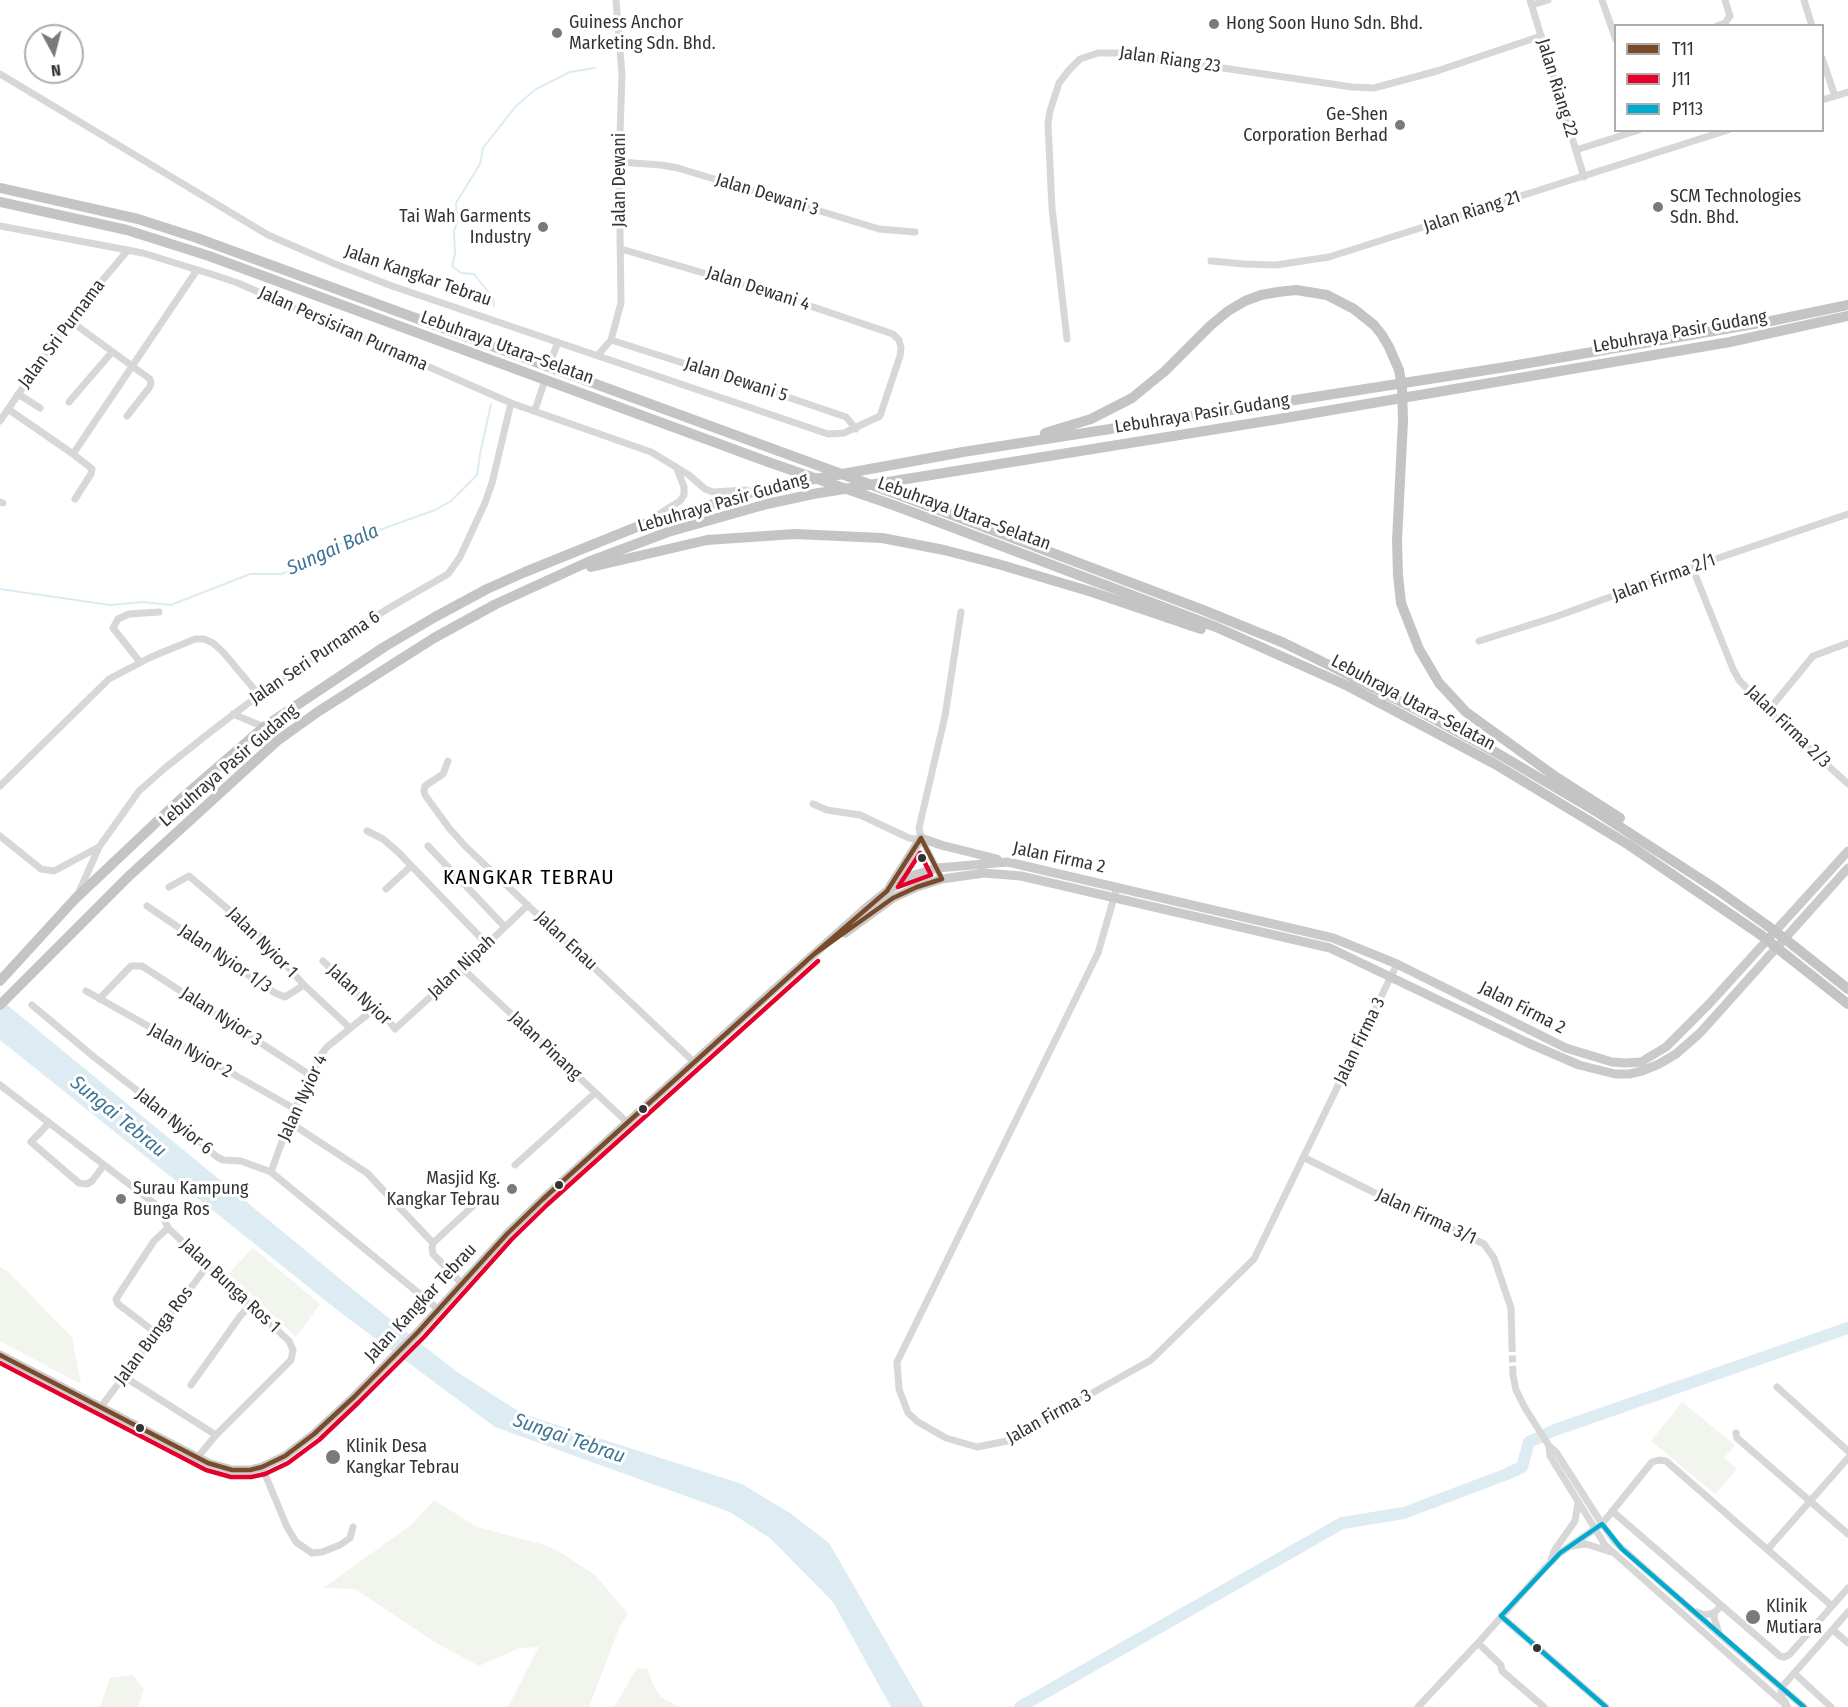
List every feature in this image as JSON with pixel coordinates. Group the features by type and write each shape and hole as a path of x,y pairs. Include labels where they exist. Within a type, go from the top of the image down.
{"highway":[{"name":"Lebuhraya Utara–Selatan","path":"0,188 138,219 198,238 918,502 1284,643 1487,747 1597,812 1716,889 1768,926 1848,989"},
{"name":"Lebuhraya Utara–Selatan","path":"0,202 127,231 209,256 771,463 896,506 1216,627 1348,686 1495,764 1629,845 1761,935 1848,1004"},
{"path":"963,452 1061,429 1109,411 1152,383 1228,311 1261,295 1296,290 1327,295 1354,309 1374,325 1382,335 1399,370 1403,421 1397,541 1398,575 1401,603 1410,629 1429,668 1439,683 1466,712 1556,777 1654,841 1663,855"},
{"name":"Lebuhraya Pasir Gudang","path":"0,981 75,899 182,798 264,727 375,653 446,611 525,572 644,524 767,488 963,452 1506,367 1771,321 1848,305"},
{"name":"Lebuhraya Pasir Gudang","path":"0,1005 129,876 277,741 319,711 460,623 496,604 571,570 668,532 767,504 813,494 1279,419 1696,348 1848,316"},
{"path":"571,570 707,540 795,534 882,538 944,550 998,564 1092,592 1204,630 1216,627"}],"main road":[{"path":"887,891 921,838 1008,862"},
{"name":"Jalan Firma 2","path":"811,957 868,906 887,891 914,875 937,868 1008,862 1333,938 1397,964 1566,1048 1612,1062 1641,1062 1666,1047 1709,1004 1848,851"},
{"name":"Jalan Firma 2","path":"811,957 893,898 917,887 942,879 984,873 1021,876 1330,948 1526,1042 1579,1065 1615,1074 1642,1071 1659,1064 1676,1054 1700,1034 1848,868"},
{"name":"Jalan Kangkar Tebrau","path":"0,1355 197,1458 232,1470 250,1470 285,1456 314,1434 383,1368 507,1234 543,1199 811,957"}],"street":[{"name":"Jalan Dewani","path":"598,355 611,340 621,303 619,162 622,72 616,0"},
{"path":"1531,2 1548,0"},
{"path":"1602,0 1614,34"},
{"path":"1722,24 1730,16 1725,0"},
{"path":"1804,0 1811,24"},
{"name":"Jalan Riang 22","path":"1531,2 1584,177"},
{"name":"Jalan Riang 23","path":"1068,339 1052,208 1048,124 1059,83 1069,69 1080,60 1092,54 1113,52 1352,87 1374,88 1437,71 1541,36"},
{"path":"1824,64 1834,96"},
{"name":"Jalan Kangkar Tebrau","path":"0,74 268,235 335,264 392,286 828,434 844,433 856,429"},
{"path":"1824,99 1848,92"},
{"path":"1576,150 1632,132"},
{"name":"Jalan Riang 21","path":"1211,261 1276,265 1329,257 1722,132"},
{"name":"Jalan Dewani 3","path":"619,162 678,168 879,229 915,232"},
{"name":"Jalan Persisiran Purnama","path":"0,226 167,259 238,283 511,403 651,452 705,489 713,492 767,488"},
{"name":"Jalan Dewani 4","path":"621,249 769,292 893,334 899,340 900,356 880,416 856,429"},
{"name":"Jalan Sri Purnama","path":"0,421 69,320 128,250"},
{"path":"73,453 197,270"},
{"path":"69,320 150,379 151,384 128,416"},
{"name":"Jalan Dewani 5","path":"611,340 846,417 856,429"},
{"path":"551,360 558,342"},
{"path":"69,402 112,352"},
{"path":"535,410 543,386"},
{"path":"18,394 40,408"},
{"name":"Jalan Seri Purnama 6","path":"0,836 41,869 54,871 99,847 140,791 233,714 388,608 448,574 460,557 485,503 511,403"},
{"path":"8,409 73,453 92,469 75,499"},
{"path":"644,524 680,501 684,495 684,487 676,467"},
{"name":"Jalan Firma 2/1","path":"1479,641 1555,617 1848,514"},
{"name":"Jalan Firma 2/3","path":"1692,567 1739,680 1768,711 1848,783"},
{"path":"140,662 113,628 118,619 129,614 159,612"},
{"path":"942,879 921,838 920,821 945,716 961,612"},
{"path":"0,786 109,679 140,662 195,639 204,639 213,643 259,695"},
{"path":"1768,711 1813,656 1848,643"},
{"path":"233,714 264,727"},
{"name":"Jalan Enau","path":"448,761 443,774 425,786 424,795 466,847 695,1063"},
{"path":"813,804 827,810 860,815 909,838 921,838"},
{"path":"367,831 384,839 482,939 484,947"},
{"path":"428,846 505,927"},
{"path":"75,899 99,847"},
{"path":"386,889 411,866"},
{"name":"Jalan Nyior 1","path":"169,887 189,876 262,938 304,985 350,1028"},
{"name":"Jalan Firma 3","path":"1118,887 1098,953 897,1362 899,1389 908,1413 918,1422 946,1438 977,1447 1007,1442 1151,1360 1254,1259 1397,964"},
{"name":"Jalan Nipah","path":"395,1029 528,905"},
{"name":"Jalan Nyior 1/3","path":"147,906 275,993 285,997 304,985"},
{"name":"Jalan Nyior","path":"323,962 373,1010 379,1009 395,1029"},
{"name":"Jalan Nyior 3","path":"99,999 131,966 142,966 310,1075"},
{"name":"Jalan Pinang","path":"462,968 628,1123"},
{"name":"Jalan Nyior 2","path":"86,991 295,1109"},
{"name":"Jalan Nyior 6","path":"32,1005 94,1058 174,1119 217,1157 223,1160 241,1161 271,1172 438,1309"},
{"name":"Jalan Nyior 4","path":"271,1172 289,1122 323,1050 373,1010"},
{"name":"Jalan Bunga Ros 1","path":"0,1085 159,1207 168,1228 289,1341 293,1350 287,1365 216,1435 197,1458"},
{"path":"516,1165 595,1093"},
{"path":"289,1122 367,1173 432,1247 433,1254 462,1284"},
{"path":"48,1124 31,1142 79,1183 87,1184 104,1166"},
{"name":"Jalan Firma 3/1","path":"1303,1158 1484,1244 1494,1258 1511,1308 1512,1345"},
{"path":"432,1247 475,1204"},
{"path":"156,1333 118,1304 116,1299 154,1241 168,1228"},
{"name":"Jalan Bunga Ros","path":"100,1408 208,1265"},
{"path":"191,1385 251,1305"},
{"path":"1513,1375 1516,1390 1549,1446 1556,1452 1599,1527 1605,1545 1789,1707"},
{"path":"123,1376 216,1435"},
{"path":"1777,1386 1848,1451"},
{"path":"1736,1433 1737,1438 1848,1534"},
{"path":"1549,1446 1550,1456 1578,1502 1599,1527 1804,1707"},
{"path":"1768,1549 1848,1458"},
{"path":"1418,1707 1551,1562 1599,1527 1652,1462 1659,1460 1666,1461 1832,1606"},
{"path":"262,1467 287,1527 296,1542 312,1553 340,1545 350,1538 353,1527"},
{"path":"1551,1562 1554,1551 1575,1521 1578,1502"},
{"path":"1612,1511 1780,1656 1789,1655 1848,1588"},
{"path":"1570,1546 1586,1544 1613,1553"},
{"path":"1691,1610 1703,1615 1715,1612 1721,1606"},
{"path":"1715,1612 1715,1624 1720,1635"},
{"path":"1789,1707 1782,1698 1781,1688 1848,1612"},
{"path":"1501,1616 1606,1707"},
{"path":"1833,1630 1848,1643"},
{"path":"1478,1642 1501,1665 1503,1671 1544,1707"},
{"path":"1794,1673 1831,1707"},
{"path":"1760,1682 1769,1687 1781,1688"}],"shaded area":[{"path":"253,1248 320,1304 296,1337 229,1273"},
{"path":"0,1267 7,1271 72,1337 81,1384 0,1341"},
{"path":"1682,1402 1735,1445 1724,1458 1737,1469 1715,1494 1651,1441"},
{"path":"434,1500 477,1527 545,1545 563,1554 595,1575 628,1614 619,1628 589,1707 508,1707 539,1647 519,1648 479,1666 436,1643 355,1589 323,1588 411,1525"},
{"path":"637,1668 648,1669 653,1685 661,1697 680,1707 614,1707"},
{"path":"133,1675 144,1690 138,1707 100,1707 110,1678"}],"water":[{"name":"Sungai Tebrau","path":"0,999 356,1292 457,1372 523,1414 742,1484 790,1513 829,1543 924,1707 891,1707 833,1602 771,1539 730,1512 495,1427 341,1313 0,1040"}],"waterway":[{"path":"494,306 493,298 474,274 461,273 452,266 455,254 456,203 480,164 483,148 516,106 536,89 570,72 595,68"},
{"name":"Sungai Bala","path":"0,589 110,605 143,602 171,605 250,574 281,574 303,567 332,547 435,510 451,501 477,475 491,404"},
{"path":"1020,1707 1342,1523 1404,1513 1507,1474 1522,1467 1529,1442 1555,1430 1848,1328"}],"tunnel":[{"path":"1512,1345 1513,1375"}],"transit line":[{"name":"T11","path":"921,838 942,879 893,898 813,955 887,891 921,838"},
{"name":"J11","path":"920,853 931,875 898,887 920,853"},
{"name":"T11","path":"0,1355 208,1463 232,1470 250,1470 285,1456 314,1434 354,1397 418,1332 507,1234 543,1199 813,955"},
{"name":"J11","path":"0,1363 206,1470 231,1477 251,1477 265,1474 288,1463 319,1440 359,1402 424,1337 512,1239 548,1204 818,961"},
{"name":"P113","path":"1501,1616 1560,1553 1602,1524 1622,1549 1804,1707"},
{"name":"P113","path":"1501,1616 1606,1707"}],"place":[{"name":"Hong Soon Huno Sdn. Bhd.","path":"1214,24"},
{"name":"Guiness Anchor Marketing Sdn. Bhd.","path":"557,33"},
{"name":"Ge-Shen Corporation Berhad","path":"1400,125"},
{"name":"SCM Technologies Sdn. Bhd.","path":"1658,207"},
{"name":"Tai Wah Garments Industry","path":"543,227"},
{"name":"Masjid Kg. Kangkar Tebrau","path":"512,1189"},
{"name":"Surau Kampung Bunga Ros","path":"121,1199"},
{"name":"Klinik Desa Kangkar Tebrau","path":"333,1457"},
{"name":"Klinik Mutiara","path":"1753,1617"}],"district":[{"name":"KANGKAR TEBRAU","path":"529,878"}]}
